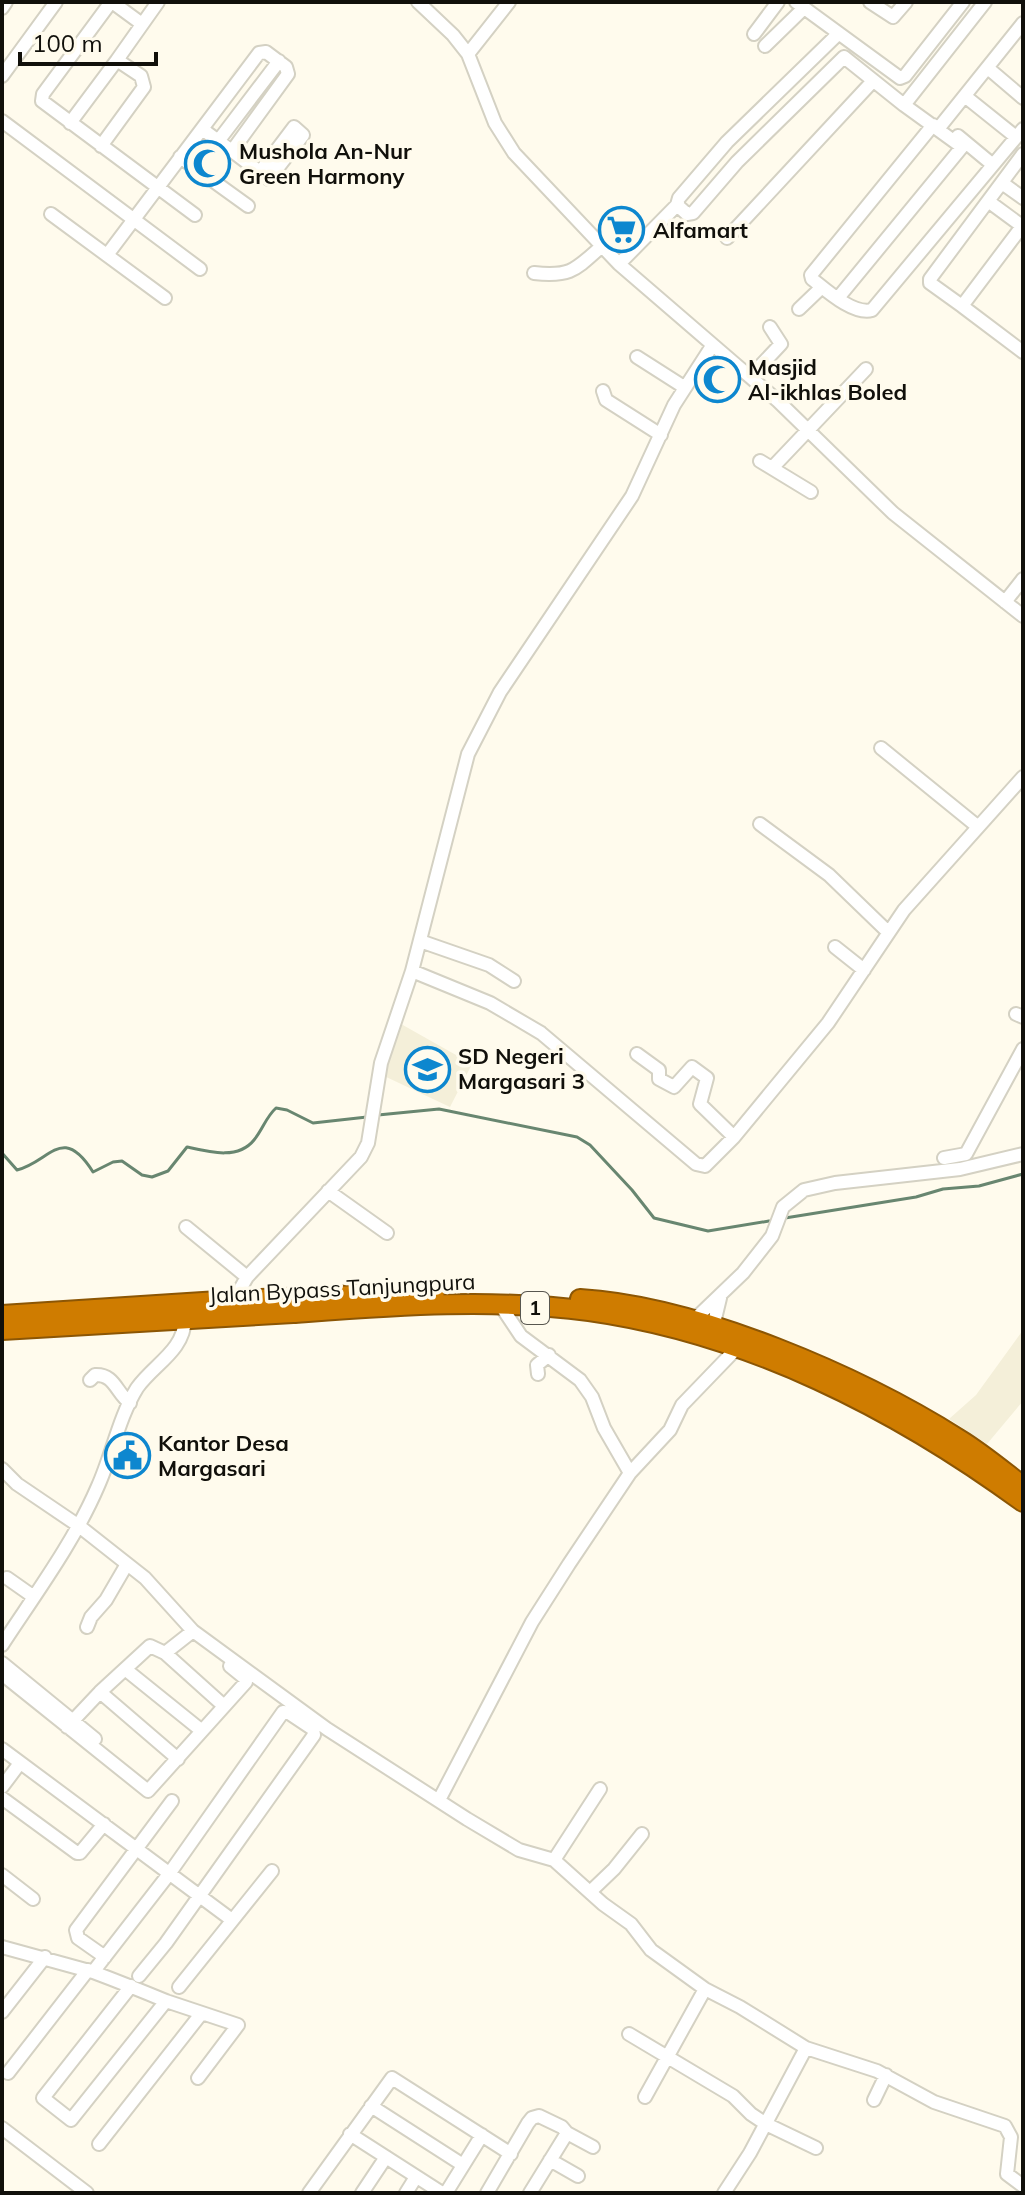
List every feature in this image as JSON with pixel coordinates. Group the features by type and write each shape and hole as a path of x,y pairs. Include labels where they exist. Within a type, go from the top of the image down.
{"highway":[{"name":"Jalan Bypass Tanjungpura","path":"2,1315 234,1300 456,1291 593,1300 694,1320 789,1354 878,1394 958,1438 1023,1486"},
{"name":"Jalan Bypass Tanjungpura","path":"2,1330 454,1303 588,1311 647,1322 736,1349 872,1405 972,1465 1023,1502"}],"street":[{"path":"2,8 6,2"},
{"path":"2,76 56,2"},
{"path":"142,24 112,2 42,98 45,105 195,215"},
{"path":"70,123 158,2"},
{"path":"418,2 468,54 495,123 514,153 619,264 750,377 893,513 1014,609"},
{"path":"468,54 509,2"},
{"path":"754,34 778,2"},
{"path":"870,2 893,17 906,2"},
{"path":"765,46 800,5 903,78 963,2"},
{"path":"904,105 985,2"},
{"path":"966,97 1019,133 872,310 861,311 812,279 812,272 966,97 1023,23"},
{"path":"619,264 677,205 679,198 727,142 838,34"},
{"path":"677,205 687,214 693,213 737,162 854,46"},
{"path":"107,255 260,51 266,52 286,67 288,74 232,151"},
{"path":"844,57 872,82 993,165"},
{"path":"101,146 145,82 117,60"},
{"path":"219,140 279,61"},
{"path":"989,69 1023,98"},
{"path":"727,238 872,82"},
{"path":"2,121 200,269"},
{"path":"202,129 260,172"},
{"path":"838,298 964,145"},
{"path":"1023,154 930,281 1023,352"},
{"path":"180,157 248,206"},
{"path":"1002,183 1023,198"},
{"path":"962,306 1023,225 988,201"},
{"path":"51,214 165,298"},
{"path":"534,273 563,275 602,246"},
{"path":"799,309 822,287"},
{"path":"750,377 781,344 770,327"},
{"path":"234,1300 247,1277 361,1157 368,1143 381,1063 412,971 453,801 468,754 500,692 632,496 684,387 712,346"},
{"path":"637,357 684,387"},
{"path":"811,492 766,465 807,430 866,369"},
{"path":"603,391 606,400 661,435"},
{"path":"1014,609 1023,579"},
{"path":"1014,609 1023,596"},
{"path":"881,748 977,826"},
{"path":"412,971 490,1003 541,1033 699,1166 705,1166 734,1137 828,1023 904,910 1023,777"},
{"path":"760,824 829,875 888,932"},
{"path":"420,941 489,965 514,981"},
{"path":"835,947 864,970"},
{"path":"944,1158 966,1154 1023,1049"},
{"path":"637,1054 660,1071 659,1079 674,1087 692,1067 705,1075 701,1106 734,1137"},
{"path":"694,1320 720,1298 768,1242 783,1207 804,1190 835,1183 960,1169 1023,1154"},
{"path":"328,1191 387,1233"},
{"path":"186,1227 247,1277"},
{"path":"713,1327 720,1298"},
{"path":"501,1306 521,1336 580,1380 592,1397 604,1428 630,1473"},
{"path":"2,1645 79,1526 99,1486 130,1403 145,1379 176,1347 185,1330 185,1319"},
{"path":"439,1800 532,1622 630,1473 670,1430 693,1392 736,1349"},
{"path":"538,1374 537,1365 549,1355"},
{"path":"90,1380 95,1375 113,1380 120,1396 130,1403"},
{"path":"2,1469 17,1484 79,1526 127,1564 165,1598 192,1632 246,1680 152,1787 2,1674"},
{"path":"87,1627 95,1611 114,1589 127,1564"},
{"path":"7,1578 34,1597"},
{"path":"2,1619 13,1628"},
{"path":"192,1632 327,1729 514,1848 554,1860 631,1924 651,1950 705,1989 806,2048 886,2075 934,2102 1005,2126 1011,2137 1007,2174 1023,2186"},
{"path":"165,1653 192,1632"},
{"path":"70,1724 146,1647 155,1646 165,1653 224,1706"},
{"path":"2,1663 70,1724"},
{"path":"125,1669 202,1731"},
{"path":"100,1692 178,1759"},
{"path":"2,2054 11,2068 105,1957 169,1874 283,1712 289,1713 313,1729 314,1735 200,1896 43,2098 71,2120 166,2001"},
{"path":"2,1749 232,1920"},
{"path":"2,1787 20,1763"},
{"path":"554,1860 600,1789"},
{"path":"2,1798 77,1853 104,1824"},
{"path":"105,1957 75,1933 172,1801"},
{"path":"590,1892 614,1869 642,1834"},
{"path":"179,1987 272,1871"},
{"path":"2,1875 33,1899"},
{"path":"2,1947 135,1981 166,2001 238,2025 198,2078"},
{"path":"2,2012 45,1957"},
{"path":"645,2097 705,1989"},
{"path":"99,2144 201,2014"},
{"path":"629,2034 733,2096 766,2124 816,2148"},
{"path":"724,2193 766,2124 783,2086 806,2048"},
{"path":"874,2100 886,2075"},
{"path":"309,2193 389,2079 395,2078 511,2154"},
{"path":"371,2106 463,2165"},
{"path":"487,2193 532,2118 539,2116 593,2147"},
{"path":"2,2128 87,2193"},
{"path":"530,2193 567,2133"},
{"path":"350,2134 444,2193 482,2135"},
{"path":"362,2193 386,2157"},
{"path":"550,2160 578,2176"},
{"path":"406,2193 416,2177"}],"shaded area":[{"name":"SD Negeri Margasari 3","path":"401,1024 472,1064 450,1107 382,1075"},
{"path":"1023,1330 1023,1401 987,1444 949,1419 976,1395"}],"waterway":[{"path":"2,1153 17,1170 64,1148 73,1150 93,1172 122,1161 142,1175 152,1177 168,1171 187,1147 223,1153 240,1150 257,1136 276,1108 313,1123 367,1117"},
{"path":"378,1115 439,1109 577,1137 590,1145 654,1218 708,1231 769,1221"},
{"path":"785,1218 916,1197 943,1189 979,1186 1023,1174"}],"place":[{"name":"Mushola An-Nur Green Harmony","path":"208,164"},
{"name":"Alfamart","path":"622,230"},
{"name":"Masjid Al-ikhlas Boled","path":"717,380"},
{"name":"SD Negeri Margasari 3","path":"427,1069"},
{"name":"Kantor Desa Margasari","path":"127,1456"}]}
